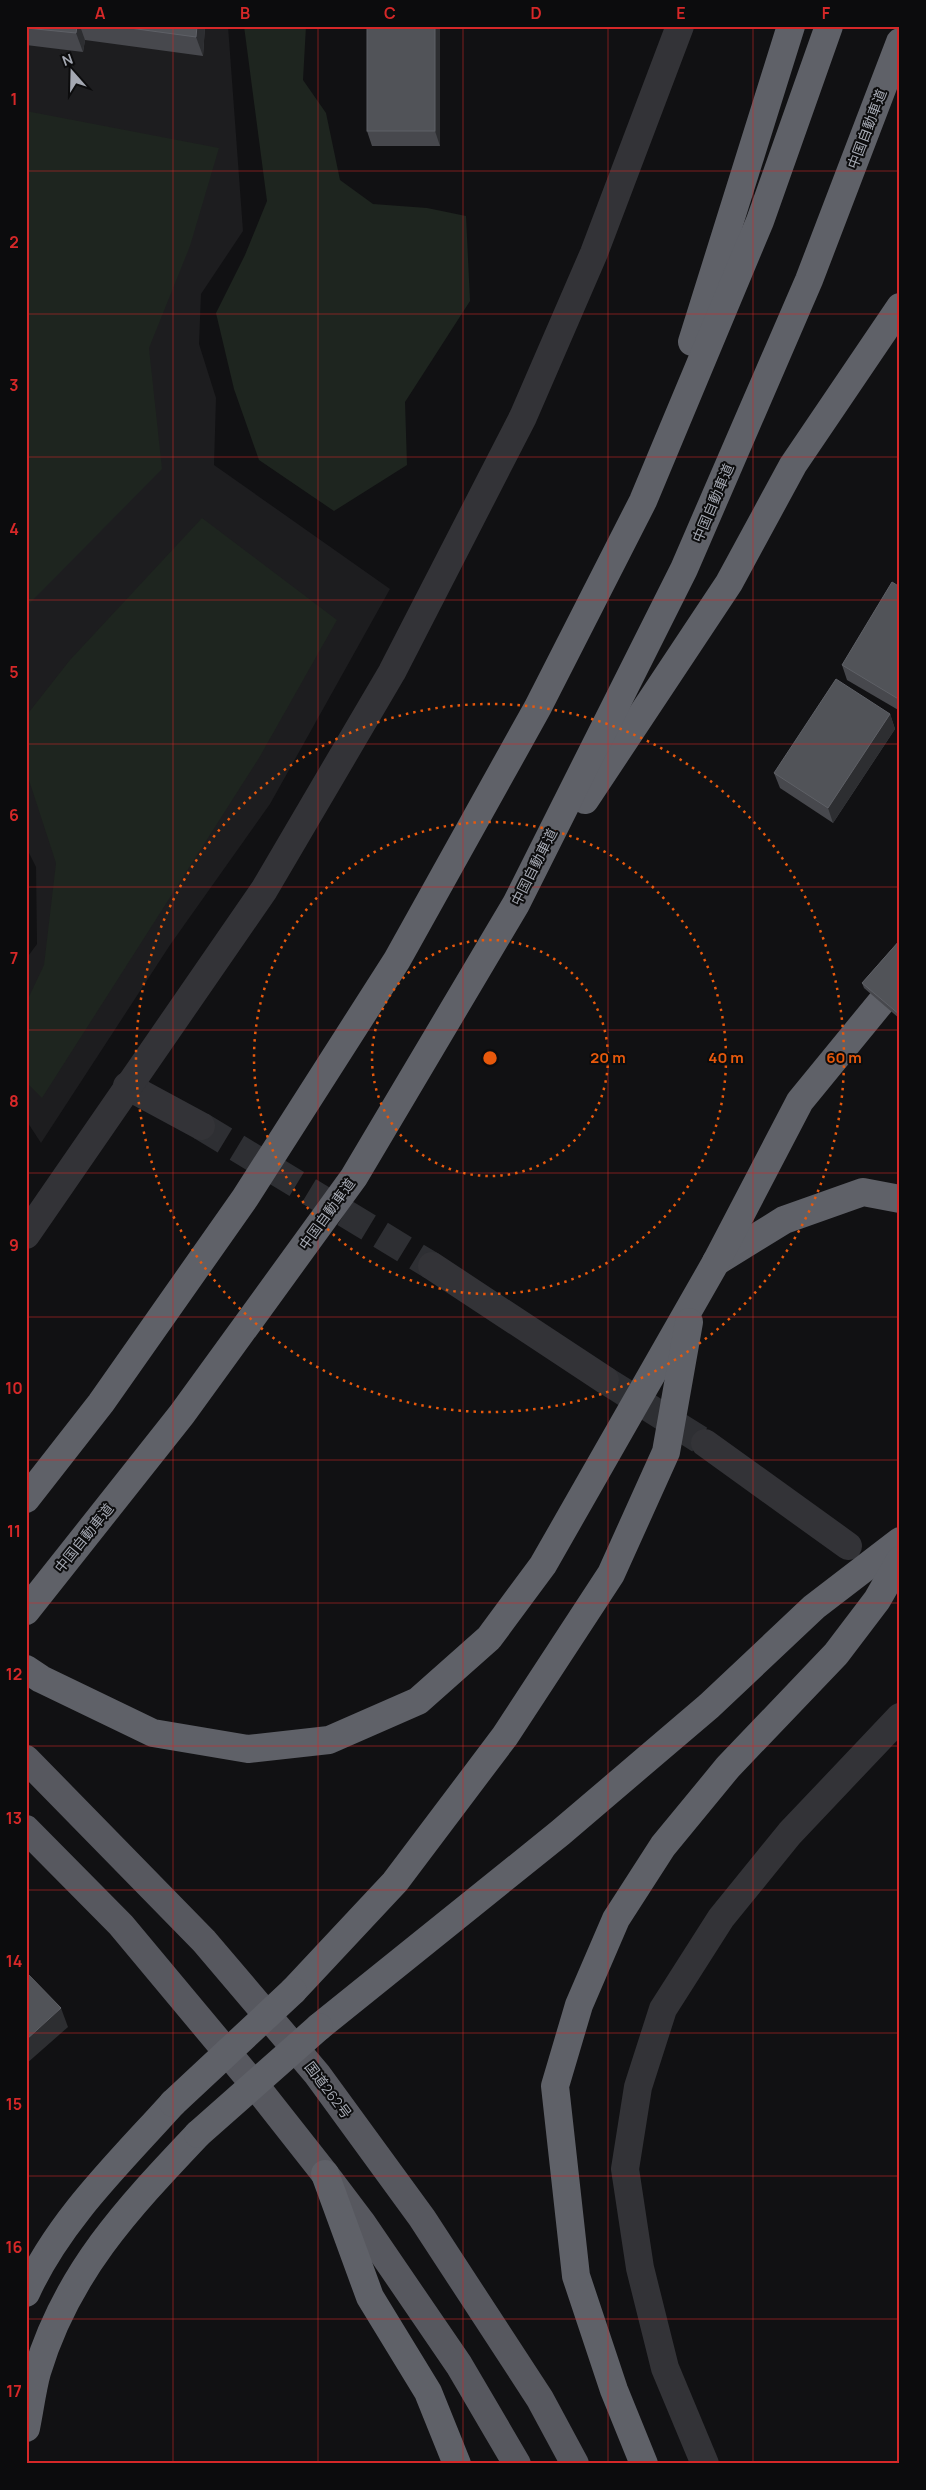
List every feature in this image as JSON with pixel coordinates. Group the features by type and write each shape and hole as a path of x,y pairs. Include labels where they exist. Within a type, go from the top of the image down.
{"highway":[{"path":"643,501 791,26"},
{"path":"26,1500 101,1403 245,1198 397,960 538,707 643,501 760,221 829,26"},
{"name":"中国自動車道","path":"26,1610 182,1414 354,1177 516,904 684,569 809,280 900,42"},
{"path":"516,904 729,583 793,465 900,307"},
{"path":"26,1669 41,1679 153,1733 248,1749 329,1740 418,1701 489,1638 543,1565 622,1429 692,1301 716,1262 800,1101 900,979"},
{"path":"716,1262 784,1220 863,1192 900,1199"},
{"path":"26,2293 35,2274 80,2206 173,2103 293,1991 395,1882 505,1736 611,1574 666,1452 692,1301"},
{"path":"26,2428 37,2372 56,2322 93,2253 132,2203 198,2134 319,2027 560,1833 709,1706 814,1607 900,1540"},
{"path":"644,2464 614,2390 576,2276 555,2086 579,2005 616,1919 663,1846 728,1767 836,1654 877,1600 900,1560"},
{"name":"国道262号","path":"26,1759 204,1941 317,2074 422,2218 540,2399 576,2464"},
{"path":"26,1829 121,1925 262,2094 325,2174 362,2223 459,2365 517,2464"},
{"path":"325,2174 370,2297 428,2392 456,2464"}],"street":[{"path":"26,1235 264,890 392,672 523,417 594,253 680,26"},
{"path":"127,1086 201,1126"},
{"path":"432,1266 605,1380"},
{"path":"705,1443 848,1546"},
{"path":"706,2464 665,2368 640,2268 625,2169 638,2087 662,2009 721,1918 790,1833 900,1717"}],"shaded area":[{"path":"26,26 228,26 243,231 201,294 199,344 216,398 214,465 390,589 270,804 170,945 41,1143 26,1120 26,959 37,944 36,867 26,847"},
{"path":"244,26 306,26 303,80 326,113 340,180 373,204 427,208 466,216 470,301 405,402 407,465 334,511 259,460 234,389 216,313 245,255 267,201"},
{"path":"26,111 219,148 190,246 149,348 162,469 26,607"},
{"path":"202,518 337,620 259,758 42,1098 26,1082 26,1003 44,965 56,863 26,771 26,716 70,660"}],"building":[{"path":"26,26 77,26 76,33 26,28"},
{"path":"115,26 197,26 196,37"},
{"path":"367,26 435,26 435,131 367,131"},
{"path":"892,582 900,587 900,700 842,665"},
{"path":"836,679 890,714 828,808 774,773"},
{"path":"900,940 900,1015 862,983"},
{"path":"26,1972 61,2008 26,2040"}],"tunnel":[{"path":"201,1126 432,1266"},
{"path":"605,1380 705,1443"}]}
